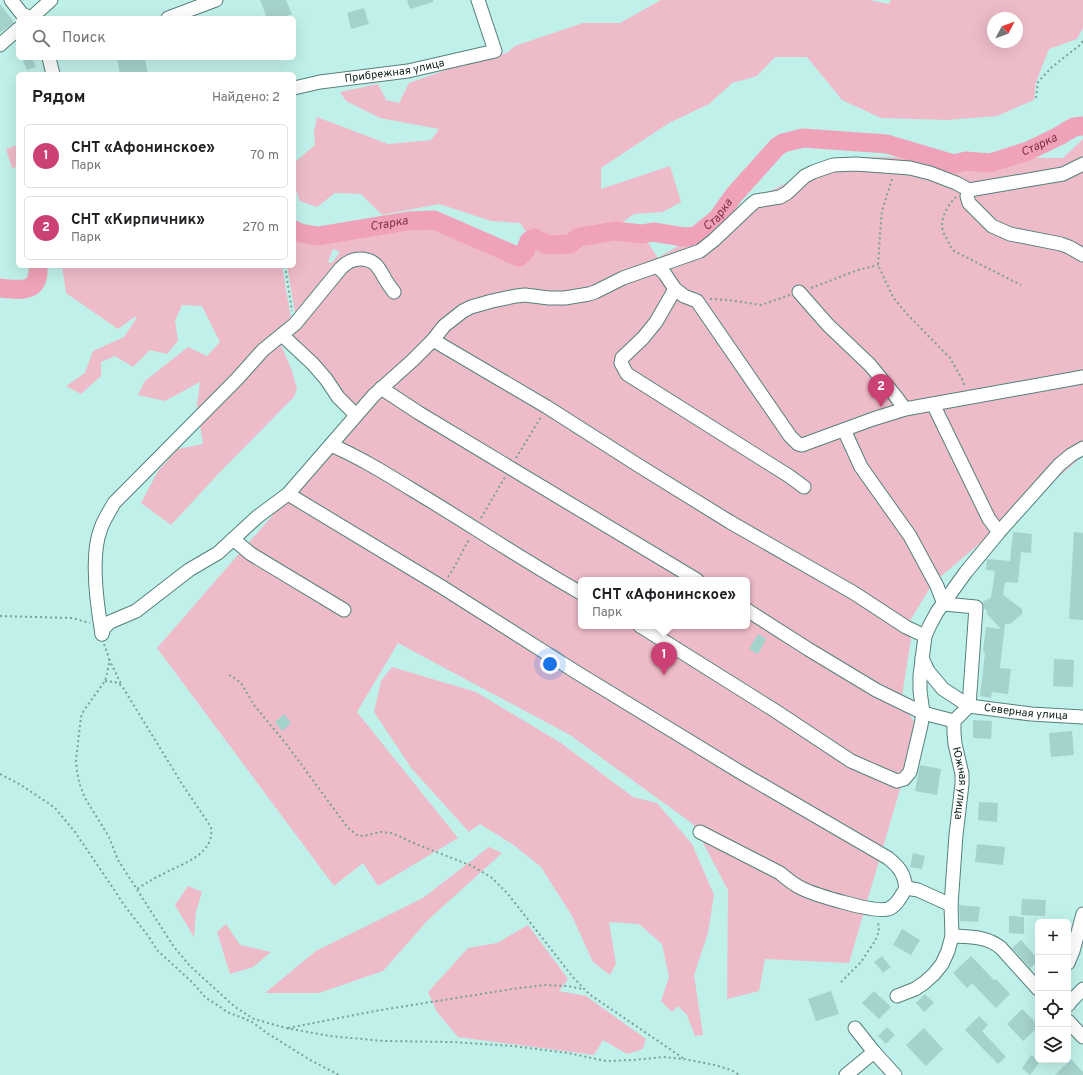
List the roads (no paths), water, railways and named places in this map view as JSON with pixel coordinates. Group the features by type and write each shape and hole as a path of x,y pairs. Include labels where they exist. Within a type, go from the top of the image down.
{"street":[{"path":"11,0 22,14 26,16"},
{"path":"33,16 51,0"},
{"path":"173,16 216,0"},
{"name":"Прибрежная улица","path":"296,88 320,82 408,71 495,51 478,0"},
{"path":"0,45 16,31"},
{"path":"50,60 52,72"},
{"path":"394,292 380,270 368,259 352,260 346,263 295,324 263,350 237,379 114,503 106,516 97,541 96,572 102,634 104,628 110,622 136,611 190,570 218,553 257,517 288,494 374,395 413,360 433,340 444,326 463,311 471,307 516,296 565,298 589,294 623,278 700,251 756,201 773,199 783,195 806,176 833,165 856,164 910,168 930,173 956,183 969,190 1063,174 1083,164"},
{"path":"969,190 967,196 969,203 992,226 1010,234 1061,244 1083,255"},
{"path":"657,266 665,274 675,289 684,296 698,301 790,436 798,444 802,445 905,409 1083,377"},
{"path":"675,289 652,327 622,358 622,363 627,374 782,471 804,487"},
{"path":"799,292 828,325 870,365 905,409"},
{"path":"282,335 313,364 326,379 338,397 356,415"},
{"path":"433,340 548,407 730,522 854,593 906,627 925,636"},
{"path":"381,388 419,413 692,577"},
{"path":"933,404 989,519 999,532"},
{"path":"844,430 862,467 910,536 937,586 944,604"},
{"path":"331,445 350,453 578,591"},
{"path":"645,629 774,710 851,761 897,781 904,779 910,772 922,725 923,713 920,691 922,658 925,636 933,618 966,572 999,532 1060,465 1071,455 1083,448"},
{"path":"288,494 442,587 576,672 740,772 888,858 896,864 905,878 906,888 899,901 888,909 882,910 843,902 802,888 788,881 780,873 700,832"},
{"path":"233,540 252,554 344,610"},
{"path":"750,612 876,690 923,713 954,721 969,706 976,607 944,604"},
{"path":"922,658 928,671 942,689 969,706"},
{"name":"Северная улица","path":"969,706 1031,714 1083,717"},
{"name":"Южная улица","path":"897,996 915,989 934,974 942,964 948,951 952,936 951,905 956,835 962,784 962,774 955,744 954,721"},
{"path":"906,888 918,890 951,905"},
{"path":"1075,956 1083,914"},
{"path":"952,936 989,940 996,944 1035,986"},
{"path":"1071,1001 1083,989"},
{"path":"1071,1024 1083,1037"},
{"path":"855,1028 895,1075"},
{"path":"846,1075 874,1052"}],"waterway":[{"name":"Старка","path":"296,231 318,236 408,221 434,220 519,257 525,251 529,241 534,238 548,245 570,244 579,237 615,231 642,234 653,232 684,237 696,236 717,219 734,195 777,147 783,143 803,138 887,144 954,164 966,161 990,163 1028,151 1074,127 1083,126"},
{"name":"Старка","path":"0,288 21,289 32,286 36,282 38,268"}],"place":[{"name":"СНТ «Кирпичник»","path":"881,407"},
{"name":"СНТ «Афонинское»","path":"664,675"}]}
